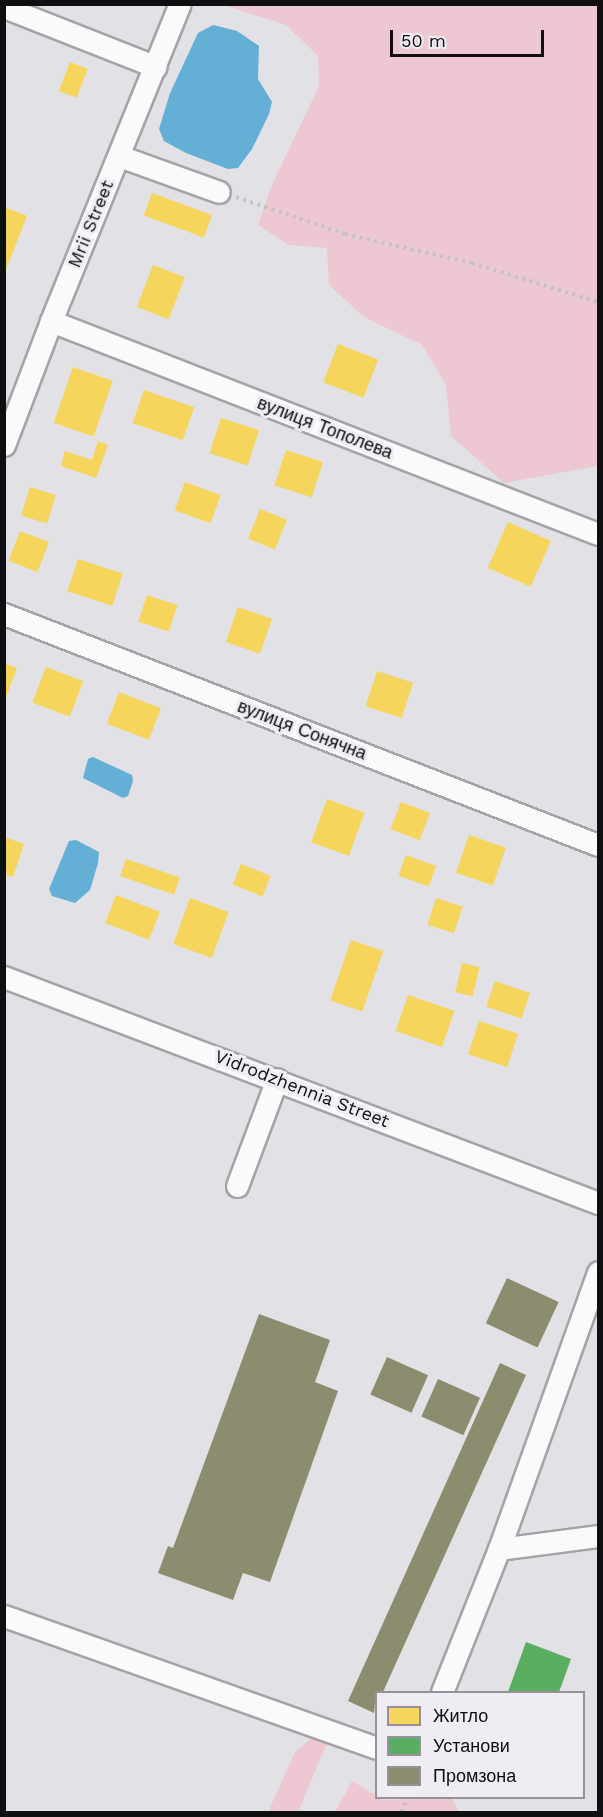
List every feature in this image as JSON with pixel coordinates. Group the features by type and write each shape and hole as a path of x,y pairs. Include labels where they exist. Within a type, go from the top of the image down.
{"street":[{"name":"Mrii Street","path":"4,445 51,321 180,4"},
{"path":"4,7 156,67"},
{"path":"119,156 219,192"},
{"name":"вулиця Тополева","path":"51,321 598,534"},
{"name":"вулиця Сонячна","path":"4,614 598,845"},
{"name":"Vidrodzhennia Street","path":"4,977 598,1203"},
{"path":"237,1186 277,1079"},
{"path":"442,1691 499,1549 598,1272"},
{"path":"499,1549 598,1536"},
{"path":"4,1616 375,1748"}],"path":[{"path":"219,192 345,234 472,263 598,302"}],"shaded area":[{"path":"223,5 598,5 598,466 504,483 451,436 446,385 422,345 364,317 329,285 327,248 289,245 258,225 271,187 319,86 318,56 286,25"},
{"path":"318,1733 327,1743 298,1812 268,1812 295,1752"},
{"path":"352,1781 375,1795 375,1799 452,1799 458,1811 335,1812"}],"water":[{"path":"213,25 237,31 259,46 258,79 272,102 269,114 252,149 238,168 228,169 186,153 164,141 159,129 170,93 198,33"},
{"path":"93,757 132,775 133,781 128,796 123,798 83,778 88,759"},
{"path":"76,840 99,852 90,890 75,903 52,896 49,889 69,841"}],"building: Житло":[{"path":"70,62 88,69 77,98 59,91"},
{"path":"152,193 212,215 204,237 144,216"},
{"path":"4,207 27,216 5,272 4,272"},
{"path":"153,265 185,277 169,319 137,307"},
{"path":"338,344 378,359 363,398 323,382"},
{"path":"73,367 113,381 94,436 54,423"},
{"path":"144,390 194,407 183,440 133,423"},
{"path":"221,418 259,430 248,466 210,453"},
{"path":"98,441 108,445 96,478 61,466 65,451 92,460"},
{"path":"286,450 323,462 312,497 275,485"},
{"path":"185,482 221,495 210,523 175,510"},
{"path":"30,487 56,495 47,524 21,516"},
{"path":"260,509 287,520 275,550 248,539"},
{"path":"508,522 551,541 531,587 488,568"},
{"path":"20,531 49,542 37,572 9,561"},
{"path":"78,559 123,574 112,606 67,591"},
{"path":"147,595 177,605 169,632 138,622"},
{"path":"238,607 272,619 260,654 226,642"},
{"path":"4,663 17,668 5,700 4,700"},
{"path":"46,667 83,681 70,717 32,702"},
{"path":"377,671 413,683 402,718 366,706"},
{"path":"119,692 161,708 149,740 107,724"},
{"path":"327,799 365,813 349,856 311,842"},
{"path":"401,802 430,813 420,840 391,829"},
{"path":"469,835 506,848 493,886 456,873"},
{"path":"4,837 24,844 13,877 4,874"},
{"path":"406,855 436,866 429,887 398,876"},
{"path":"126,859 180,878 174,895 120,876"},
{"path":"241,864 271,876 262,896 233,884"},
{"path":"116,895 160,912 149,940 105,923"},
{"path":"190,898 229,912 212,958 173,944"},
{"path":"436,898 463,907 454,933 427,925"},
{"path":"351,940 383,951 362,1012 330,1001"},
{"path":"462,963 480,967 473,996 455,992"},
{"path":"495,981 530,993 521,1019 486,1007"},
{"path":"408,995 454,1011 442,1047 396,1031"},
{"path":"479,1021 518,1034 507,1067 468,1054"}],"building: Установи":[{"path":"526,1642 571,1659 559,1691 508,1691"}],"building: Промзона":[{"path":"507,1278 559,1302 538,1347 486,1323"},
{"path":"259,1314 330,1340 315,1382 338,1391 270,1582 243,1573 233,1600 158,1573 168,1546 173,1548"},
{"path":"387,1357 428,1375 411,1413 370,1394"},
{"path":"500,1363 526,1375 383,1691 375,1691 374,1713 348,1701"},
{"path":"438,1379 480,1398 463,1435 421,1416"}]}
